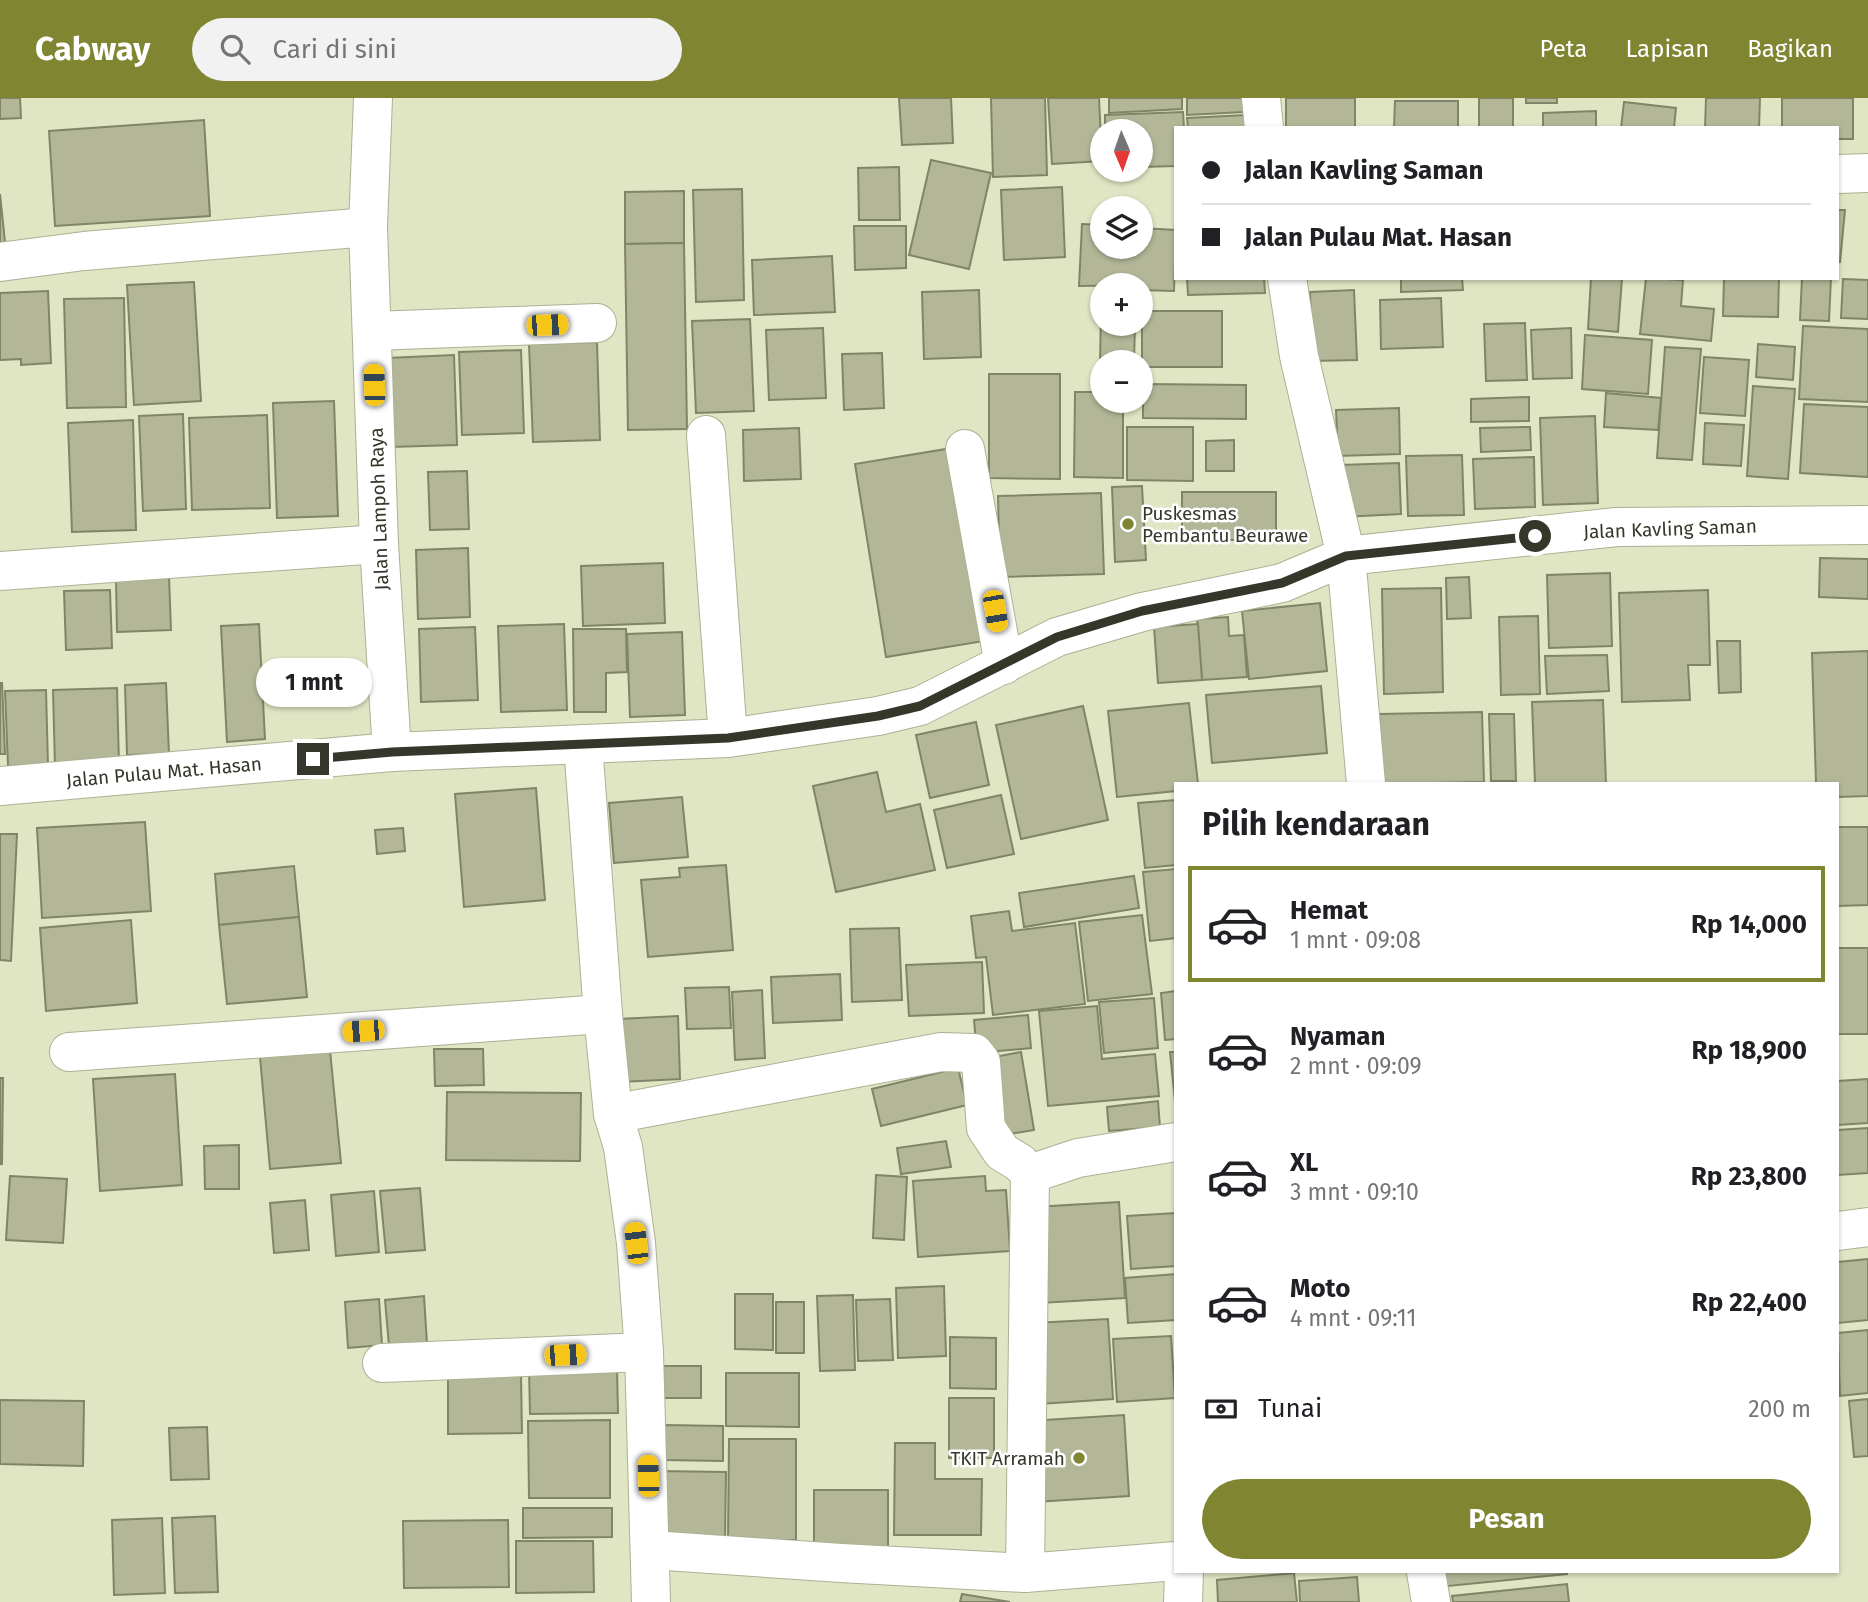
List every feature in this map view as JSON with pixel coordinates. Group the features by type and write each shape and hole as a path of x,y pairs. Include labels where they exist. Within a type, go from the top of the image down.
{"street":[{"name":"Jalan Lampoh Raya","path":"373,98 369,227 372,331 379,544 392,752"},
{"path":"1261,98 1264,126"},
{"path":"1839,174 1868,173"},
{"path":"0,262 84,251 369,227"},
{"path":"1287,280 1299,356 1346,556 1366,782"},
{"path":"372,331 597,323"},
{"path":"706,435 728,738"},
{"path":"965,449 1004,665"},
{"name":"Jalan Kavling Saman","path":"1346,556 1617,527 1868,525"},
{"path":"0,571 379,544"},
{"name":"Jalan Pulau Mat. Hasan","path":"0,786 392,752 728,738 878,716 920,706 1057,637 1142,611 1282,583 1346,556"},
{"path":"583,744 613,1114 623,1147 636,1243 643,1352 651,1602"},
{"path":"69,1052 603,1014"},
{"path":"613,1114 941,1052 974,1053 981,1062 986,1128 1002,1153 1020,1163 1030,1174 1025,1573"},
{"path":"1030,1174 1078,1158 1174,1142"},
{"path":"1839,1231 1868,1227"},
{"path":"382,1363 643,1352"},
{"path":"651,1550 1025,1573 1174,1561"},
{"path":"1182,1602 1184,1573"},
{"path":"1426,1573 1431,1602"}],"building":[{"path":"0,98 20,98 21,118 0,119"},
{"path":"899,98 951,98 953,143 902,145"},
{"path":"991,98 1045,98 1047,175 993,177"},
{"path":"1048,98 1099,98 1100,119 1090,119 1090,162 1052,164"},
{"path":"1109,98 1182,98 1182,109 1109,113"},
{"path":"1187,98 1243,98 1243,112 1187,115"},
{"path":"1286,98 1355,98 1355,126 1286,126"},
{"path":"1479,98 1513,98 1513,126 1479,126"},
{"path":"1526,98 1557,98 1557,103 1526,103"},
{"path":"1706,98 1760,98 1759,126 1705,126"},
{"path":"1782,98 1853,98 1853,139 1839,139 1839,126 1782,126"},
{"path":"1395,101 1458,101 1458,126 1394,126"},
{"path":"1624,102 1676,108 1674,126 1621,126"},
{"path":"1596,111 1596,126 1543,126 1543,113"},
{"path":"1183,112 1184,126 1174,126 1174,166 1153,167 1153,119 1105,119 1105,115"},
{"path":"1246,115 1247,126 1188,126 1187,118"},
{"path":"204,120 210,216 55,226 49,131"},
{"path":"931,160 991,173 969,269 909,255"},
{"path":"899,167 900,220 859,220 858,168"},
{"path":"1062,187 1065,257 1004,260 1001,190"},
{"path":"742,189 744,300 696,302 693,190"},
{"path":"684,191 684,243 625,244 625,192"},
{"path":"0,194 6,252 0,253"},
{"path":"1839,210 1845,210 1840,262"},
{"path":"1082,224 1090,224 1090,259 1153,259 1153,229 1174,230 1174,291 1153,290 1153,273 1090,273 1090,286 1079,286"},
{"path":"854,226 906,226 906,268 855,270"},
{"path":"684,243 687,429 628,430 625,244"},
{"path":"832,256 835,312 754,315 752,260"},
{"path":"1843,279 1868,280 1868,319 1841,318"},
{"path":"1187,280 1264,280 1265,293 1188,295"},
{"path":"1401,280 1462,280 1463,290 1401,292"},
{"path":"1591,280 1622,280 1618,332 1588,329"},
{"path":"1646,280 1683,280 1681,306 1714,309 1711,341 1640,334"},
{"path":"1724,280 1779,280 1778,317 1723,316"},
{"path":"1802,280 1831,280 1829,321 1800,320"},
{"path":"194,282 201,401 134,405 127,285"},
{"path":"979,290 981,357 924,359 922,292"},
{"path":"1354,290 1357,360 1312,361 1310,292"},
{"path":"48,291 51,363 21,365 21,359 0,360 0,293"},
{"path":"124,298 126,407 67,408 64,299"},
{"path":"1441,298 1443,347 1381,349 1380,300"},
{"path":"1153,311 1222,311 1222,367 1153,367 1153,350 1142,350 1142,336 1153,336"},
{"path":"750,319 754,411 696,413 692,321"},
{"path":"1525,323 1527,380 1486,381 1484,324"},
{"path":"1803,326 1868,329 1868,402 1799,399"},
{"path":"823,328 826,398 769,400 766,330"},
{"path":"1571,328 1572,378 1533,379 1531,330"},
{"path":"1585,335 1652,340 1648,394 1582,389"},
{"path":"1101,336 1135,336 1134,350 1100,350"},
{"path":"597,342 600,440 533,442 529,344"},
{"path":"1758,344 1795,347 1793,380 1756,377"},
{"path":"1665,347 1701,349 1692,460 1657,458"},
{"path":"521,350 524,433 462,435 459,352"},
{"path":"882,353 884,408 844,410 842,354"},
{"path":"454,355 457,445 390,447 387,358"},
{"path":"1704,357 1749,360 1745,416 1700,413"},
{"path":"989,374 1060,374 1060,479 989,478"},
{"path":"1153,384 1246,385 1246,419 1143,418 1143,413 1153,413"},
{"path":"1753,386 1795,389 1788,479 1747,476"},
{"path":"1075,392 1090,392 1090,413 1123,413 1123,478 1074,477"},
{"path":"1606,393 1661,398 1658,430 1604,427"},
{"path":"1529,397 1529,421 1471,422 1471,399"},
{"path":"334,401 338,516 277,518 273,403"},
{"path":"1804,404 1868,407 1868,477 1800,473"},
{"path":"1399,408 1400,454 1338,456 1336,410"},
{"path":"183,414 186,509 143,511 139,416"},
{"path":"267,415 270,508 192,510 189,418"},
{"path":"1595,416 1598,503 1543,505 1540,418"},
{"path":"133,420 136,530 72,532 68,423"},
{"path":"1705,423 1744,425 1741,466 1703,464"},
{"path":"1127,427 1193,427 1193,481 1127,480"},
{"path":"1530,427 1531,450 1481,452 1480,428"},
{"path":"799,428 801,479 744,481 743,430"},
{"path":"1234,440 1234,471 1206,471 1206,441"},
{"path":"952,448 984,641 886,657 855,464"},
{"path":"1462,455 1464,515 1408,516 1406,456"},
{"path":"1534,457 1535,507 1475,509 1473,459"},
{"path":"1399,463 1401,514 1342,517 1340,465"},
{"path":"467,471 469,529 430,530 428,472"},
{"name":"Puskesmas Pembantu Beurawe","path":"1142,486 1146,560 1115,562 1112,487"},
{"path":"1182,492 1276,492 1276,540 1182,540"},
{"path":"1101,493 1104,574 1000,577 998,496"},
{"path":"468,548 470,617 418,619 416,550"},
{"path":"1820,558 1868,559 1868,599 1819,597"},
{"path":"663,563 665,623 583,626 581,566"},
{"path":"1610,573 1612,646 1549,648 1547,575"},
{"path":"169,577 171,630 117,632 116,579"},
{"path":"1469,577 1471,618 1447,619 1446,578"},
{"path":"1441,588 1443,692 1384,694 1382,589"},
{"path":"110,590 112,648 66,650 64,591"},
{"path":"1708,590 1710,665 1688,665 1690,700 1622,702 1619,593"},
{"path":"1320,603 1327,671 1249,679 1242,611"},
{"path":"1538,616 1540,694 1501,695 1499,617"},
{"path":"1228,617 1229,636 1244,635 1247,677 1202,680 1197,619"},
{"path":"259,624 265,739 227,742 221,626"},
{"path":"564,624 567,710 501,712 498,626"},
{"path":"1198,624 1202,680 1158,683 1154,627"},
{"path":"475,627 478,700 421,702 419,629"},
{"path":"573,629 626,629 627,672 606,673 606,712 574,712"},
{"path":"682,632 685,715 630,717 627,634"},
{"path":"1717,641 1740,641 1741,692 1719,693"},
{"path":"1868,651 1868,796 1839,797 1839,782 1816,782 1812,653"},
{"path":"1607,655 1609,691 1547,694 1545,656"},
{"path":"2,683 5,754 0,754"},
{"path":"166,683 169,754 127,755 125,685"},
{"path":"1321,686 1327,753 1212,763 1206,695"},
{"path":"117,688 119,765 55,767 53,690"},
{"path":"46,690 48,765 8,766 5,691"},
{"path":"1603,700 1606,782 1535,782 1532,702"},
{"path":"1189,703 1198,782 1174,782 1174,791 1117,797 1108,711"},
{"path":"1083,706 1108,820 1021,839 996,725"},
{"path":"1482,712 1484,782 1381,782 1379,714"},
{"path":"1489,714 1514,714 1516,781 1491,781"},
{"path":"976,722 989,785 930,798 916,735"},
{"path":"877,772 886,812 920,804 935,870 836,892 813,786"},
{"path":"536,788 545,900 464,907 455,794"},
{"path":"1001,795 1014,854 947,868 934,810"},
{"path":"682,797 688,857 614,863 609,803"},
{"path":"1174,800 1174,865 1145,868 1138,803"},
{"path":"145,822 151,911 42,918 37,828"},
{"path":"1839,827 1868,827 1868,905 1839,906"},
{"path":"403,828 405,851 377,854 375,830"},
{"path":"0,834 17,834 11,961 0,960"},
{"path":"726,865 733,950 648,957 641,880 680,877 679,868"},
{"path":"294,866 299,917 219,925 215,874"},
{"path":"1174,869 1174,938 1150,941 1143,872"},
{"path":"1134,876 1139,908 1024,927 1019,893"},
{"path":"1009,911 1012,931 1075,923 1085,1004 993,1015 986,957 976,958 971,916"},
{"path":"1142,915 1152,994 1088,1001 1079,922"},
{"path":"299,917 307,997 227,1004 219,925"},
{"path":"131,920 137,1003 46,1011 40,928"},
{"path":"899,928 902,1000 852,1002 850,929"},
{"path":"1839,948 1868,948 1868,1034 1839,1034"},
{"path":"982,962 984,1013 909,1016 906,965"},
{"path":"840,974 842,1020 773,1023 771,977"},
{"path":"729,987 731,1028 687,1029 685,988"},
{"path":"762,990 765,1058 735,1060 732,992"},
{"path":"1174,991 1174,1039 1165,1040 1161,993"},
{"path":"1154,998 1158,1048 1104,1053 1099,1002"},
{"path":"1097,1006 1102,1059 1155,1054 1159,1096 1048,1106 1039,1011"},
{"path":"1028,1015 1031,1048 977,1053 974,1020"},
{"path":"678,1016 680,1079 621,1082 618,1019"},
{"path":"434,1049 483,1049 484,1085 435,1086"},
{"path":"330,1050 341,1163 270,1169 260,1057"},
{"path":"1021,1052 1034,1130 997,1136 984,1059"},
{"path":"1170,1052 1174,1052 1174,1091"},
{"path":"958,1068 967,1105 881,1126 872,1089"},
{"path":"175,1074 182,1185 100,1191 93,1079"},
{"path":"0,1078 3,1078 2,1164 0,1164"},
{"path":"1868,1079 1868,1123 1839,1125 1839,1081"},
{"path":"447,1092 581,1093 580,1161 446,1160"},
{"path":"1158,1101 1160,1127 1109,1131 1107,1107"},
{"path":"1868,1128 1868,1173 1839,1175 1839,1130"},
{"path":"946,1141 951,1167 901,1174 897,1148"},
{"path":"239,1145 239,1189 205,1189 204,1146"},
{"path":"876,1175 907,1177 904,1240 873,1238"},
{"path":"10,1176 67,1179 63,1243 6,1240"},
{"path":"985,1176 986,1191 1006,1190 1010,1251 918,1257 913,1181"},
{"path":"420,1188 425,1250 386,1253 380,1191"},
{"path":"374,1191 379,1252 336,1256 331,1195"},
{"path":"305,1200 309,1250 274,1253 270,1203"},
{"path":"1119,1202 1125,1298 1040,1303 1034,1207"},
{"path":"1174,1213 1174,1266 1131,1269 1127,1216"},
{"path":"1868,1259 1868,1320 1839,1323 1839,1262"},
{"path":"1174,1274 1174,1320 1128,1323 1125,1278"},
{"path":"944,1286 946,1356 898,1358 896,1288"},
{"path":"735,1294 773,1294 773,1350 735,1349"},
{"path":"853,1295 855,1370 820,1371 817,1296"},
{"path":"424,1296 427,1344 389,1346 385,1300"},
{"path":"379,1299 382,1345 348,1348 345,1302"},
{"path":"890,1299 893,1360 858,1361 856,1300"},
{"path":"776,1302 804,1302 804,1353 776,1353"},
{"path":"1108,1319 1113,1399 1040,1404 1034,1323"},
{"path":"1868,1330 1868,1393 1840,1396 1839,1333"},
{"path":"1171,1336 1174,1398 1117,1402 1113,1339"},
{"path":"950,1337 996,1338 996,1389 950,1388"},
{"path":"660,1366 701,1366 701,1398 661,1398"},
{"path":"617,1368 618,1413 530,1414 529,1369"},
{"path":"726,1373 799,1373 799,1427 726,1426"},
{"path":"448,1376 521,1376 522,1433 448,1434"},
{"path":"949,1398 994,1398 994,1458 949,1458"},
{"path":"1868,1399 1868,1456 1854,1457 1849,1401"},
{"path":"0,1400 84,1401 83,1466 0,1464"},
{"name":"TKIT Arramah","path":"1124,1415 1129,1496 1035,1502 1029,1421"},
{"path":"610,1420 610,1498 529,1498 528,1421"},
{"path":"665,1425 723,1426 723,1461 664,1460"},
{"path":"207,1427 209,1479 171,1480 169,1428"},
{"path":"729,1439 796,1439 796,1540 728,1540"},
{"path":"895,1443 935,1443 935,1479 982,1479 981,1535 894,1535"},
{"path":"657,1471 726,1472 725,1537 656,1536"},
{"path":"814,1490 888,1490 888,1549 814,1549"},
{"path":"523,1508 612,1508 612,1537 523,1538"},
{"path":"215,1516 218,1592 175,1593 172,1518"},
{"path":"162,1518 165,1593 114,1595 112,1520"},
{"path":"508,1520 509,1587 404,1588 403,1521"},
{"path":"516,1541 593,1541 594,1592 516,1593"},
{"path":"1294,1573 1297,1602 1218,1602 1217,1580"},
{"path":"1437,1573 1567,1573 1567,1574 1438,1587"},
{"path":"1357,1577 1359,1602 1300,1602 1299,1581"},
{"path":"1567,1584 1569,1602 1453,1602 1452,1596"},
{"path":"962,1594 1010,1602 960,1602"}],"place":[{"name":"Puskesmas Pembantu Beurawe","path":"1128,524"},
{"name":"TKIT Arramah","path":"1079,1458"}],"route":[{"path":"313,759 392,752 728,738 878,716 920,706 1057,637 1142,611 1282,583 1346,556 1535,536"}]}
